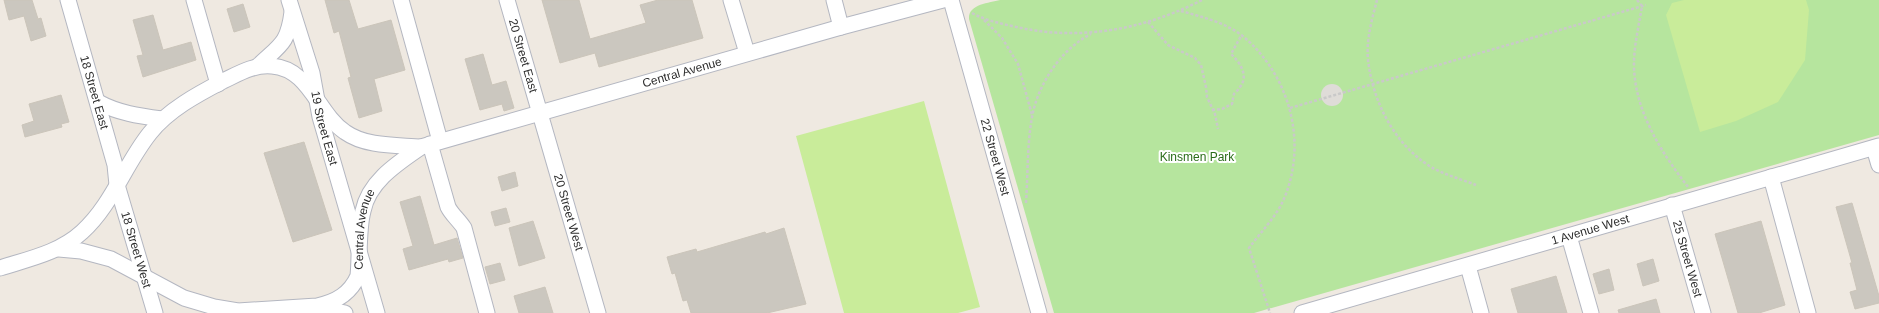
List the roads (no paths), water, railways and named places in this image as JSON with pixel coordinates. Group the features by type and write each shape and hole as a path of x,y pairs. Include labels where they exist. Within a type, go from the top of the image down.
{"street":[{"name":"18 Street East","path":"68,0 98,102 114,165 117,185"},
{"path":"194,0 218,84"},
{"path":"401,0 431,144 448,207 451,213 460,220 464,228 487,313"},
{"name":"20 Street East","path":"507,0 539,112"},
{"path":"731,0 746,53"},
{"path":"834,0 841,27"},
{"name":"Central Avenue","path":"59,249 81,251 111,259 170,292 200,304 235,312 318,306 337,300 354,285 358,276 362,212 368,196 385,173 431,144 746,53 944,0"},
{"name":"22 Street West","path":"951,0 1039,313"},
{"path":"258,66 285,40 289,30 291,4"},
{"name":"19 Street East","path":"291,4 312,73 315,96 377,313"},
{"name":"Central Avenue","path":"0,268 59,249 82,233 94,220 150,133 162,119 182,105 218,84 258,66 270,65 291,71 300,78 315,96 335,125 346,133 374,143 431,144"},
{"path":"98,102 110,109 125,114 162,119"},
{"name":"20 Street West","path":"539,112 598,313"},
{"path":"1877,147 1879,165"},
{"name":"1 Avenue West","path":"1302,313 1468,266 1696,198 1877,147"},
{"path":"1771,177 1808,313"},
{"name":"18 Street West","path":"117,185 155,313"},
{"name":"25 Street West","path":"1672,206 1703,313"},
{"path":"1569,236 1591,313"},
{"path":"1468,266 1481,313"},
{"path":"318,306 345,313"}],"park label":[{"name":"Kinsmen Park","path":"1197,157"}]}
